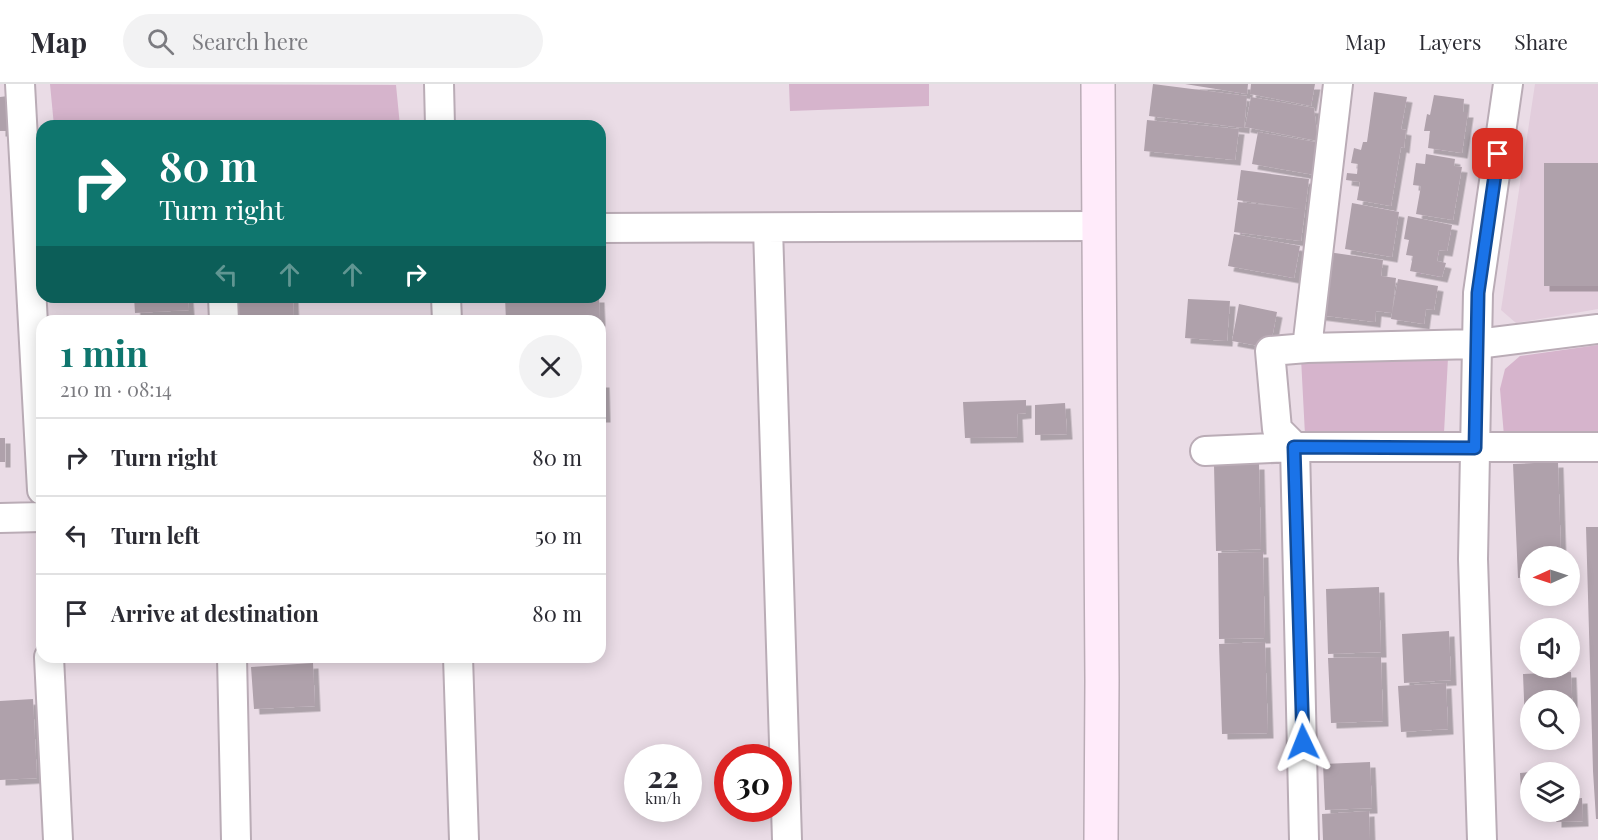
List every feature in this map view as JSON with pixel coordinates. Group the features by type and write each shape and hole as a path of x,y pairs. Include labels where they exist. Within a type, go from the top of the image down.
{"street":[{"path":"20,84 35,238 36,274"},
{"path":"439,84 440,120"},
{"path":"1098,84 1101,840"},
{"path":"1306,348 1338,84"},
{"path":"1482,840 1473,559 1478,293 1508,84"},
{"path":"606,228 1100,226"},
{"path":"768,228 787,840"},
{"path":"1304,840 1294,447 1277,429 1270,351 1477,344 1598,329"},
{"path":"1205,451 1294,447 1598,447"},
{"path":"0,518 36,517"},
{"path":"49,663 58,840"},
{"path":"232,663 236,840"},
{"path":"458,663 465,840"}],"shaded area":[{"path":"50,84 396,85 399,120 53,120"},
{"path":"789,84 929,84 929,106 790,111"},
{"path":"1535,84 1598,84 1598,309 1516,323 1501,310"},
{"path":"1598,345 1598,436 1504,436 1500,389 1505,369 1520,356"},
{"path":"1301,358 1448,358 1444,433 1305,435"}],"building":[{"path":"1153,84 1247,96 1244,128 1149,116"},
{"path":"1185,84 1248,84 1247,94"},
{"path":"1251,84 1315,84 1311,106 1250,94"},
{"path":"1374,92 1407,97 1401,129 1406,130 1404,148 1401,147 1391,206 1357,200 1360,182 1346,180 1347,173 1357,174 1358,164 1351,163 1354,148 1361,150 1363,142 1367,142"},
{"path":"1434,95 1464,99 1463,112 1468,112 1462,153 1428,148 1430,131 1424,131"},
{"path":"8,96 10,131 0,131 0,97"},
{"path":"1251,97 1314,108 1318,141 1245,127"},
{"path":"1147,120 1239,129 1235,160 1144,151"},
{"path":"1258,132 1321,143 1315,175 1252,164"},
{"path":"1426,154 1455,159 1454,166 1462,167 1453,220 1416,214 1421,186 1413,185 1416,163 1425,164"},
{"path":"1544,163 1598,163 1598,286 1544,286"},
{"path":"1241,170 1309,179 1301,241 1234,232 1238,202 1301,209 1237,200"},
{"path":"1352,203 1399,212 1392,257 1345,249"},
{"path":"1408,216 1452,225 1447,251 1439,250 1437,261 1446,263 1442,277 1410,271 1413,256 1406,255 1409,240 1404,239"},
{"path":"1234,234 1300,246 1294,278 1228,266"},
{"path":"1328,252 1383,260 1381,276 1396,278 1392,313 1376,311 1375,322 1319,315"},
{"path":"1398,279 1438,286 1434,310 1426,309 1424,324 1391,319"},
{"path":"1188,299 1230,301 1227,341 1185,338"},
{"path":"134,303 188,303 189,310 135,313"},
{"path":"231,303 293,303 294,315 232,315"},
{"path":"505,303 599,303 600,315 506,315"},
{"path":"1239,304 1277,312 1270,348 1232,341"},
{"path":"1026,400 1026,413 1017,414 1018,437 965,438 963,402"},
{"path":"1065,403 1067,434 1035,435 1035,405"},
{"path":"0,438 5,438 5,462 0,462"},
{"path":"1558,462 1561,546 1520,546 1520,578 1518,578 1513,464"},
{"path":"1259,464 1261,549 1216,551 1214,465"},
{"path":"1586,527 1598,527 1598,819 1596,819 1593,771"},
{"path":"1263,552 1265,638 1219,639 1218,553"},
{"path":"1379,587 1381,652 1328,654 1326,589"},
{"path":"1449,631 1451,680 1404,683 1402,634"},
{"path":"1265,642 1268,733 1222,734 1219,644"},
{"path":"1381,657 1383,721 1331,723 1328,658"},
{"path":"313,663 315,706 254,709 251,667"},
{"path":"1523,678 1571,678 1572,690 1524,690"},
{"path":"1446,683 1448,729 1401,732 1398,686"},
{"path":"33,699 37,778 0,780 0,701"},
{"path":"1370,762 1372,808 1325,810 1323,764"},
{"path":"1580,798 1582,798 1583,821 1580,821"},
{"path":"1369,811 1370,840 1323,840 1322,814"}],"route":[{"path":"1303,742 1294,447 1475,448 1478,293 1498,154"}]}
